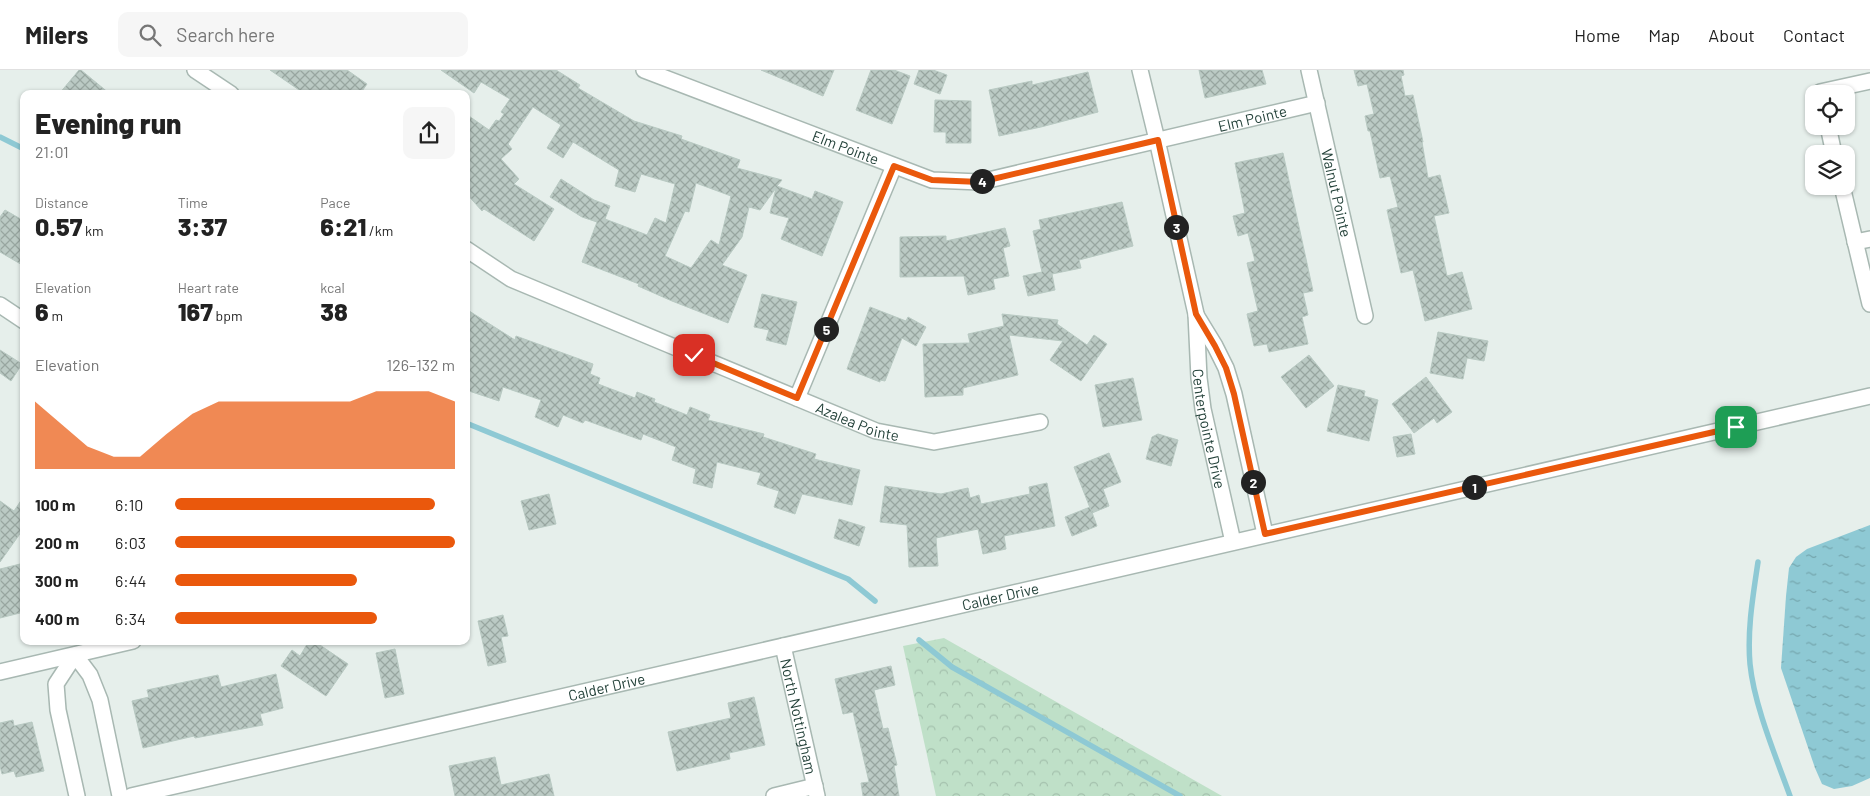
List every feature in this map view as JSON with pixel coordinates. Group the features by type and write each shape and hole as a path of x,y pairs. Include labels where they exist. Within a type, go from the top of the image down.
{"street":[{"path":"195,70 225,90"},
{"name":"Elm Pointe","path":"644,70 932,180 980,182 1316,103"},
{"name":"Centerpointe Drive","path":"1140,70 1158,140 1196,314 1199,378 1203,409 1233,542"},
{"name":"Walnut Pointe","path":"1309,70 1365,316"},
{"path":"1852,85 1870,81"},
{"path":"797,398 894,166"},
{"path":"1846,195 1863,240 1870,304"},
{"name":"Azalea Pointe","path":"470,252 511,279 876,431 934,442 1040,422"},
{"path":"0,305 20,318"},
{"name":"Centerpointe Drive","path":"1196,314 1226,368 1234,394 1265,534"},
{"name":"Calder Drive","path":"131,796 1870,396"},
{"path":"0,672 117,645"},
{"name":"North Nottingham","path":"784,646 816,791"},
{"path":"76,655 56,684 58,710 77,796"},
{"path":"76,655 90,675 100,700 120,796"},
{"path":"774,796 816,791"}],"green space":[{"path":"944,638 1222,796 936,796 903,646"}],"water":[{"path":"1870,525 1870,778 1852,786 1834,789 1822,784 1781,668 1789,568 1796,557 1807,549"}],"building":[{"path":"81,70 105,90 62,90"},
{"path":"270,70 347,70 367,84 363,90 299,90"},
{"path":"441,70 556,70 580,85 578,88 634,121 682,136 681,139 740,160 737,168 782,180 777,186 812,199 815,191 843,202 822,256 781,239 789,218 770,213 776,188 760,210 749,207 742,237 722,265 747,275 728,323 672,301 638,286 639,284 582,262 597,222 582,217 550,197 561,179 594,200 610,206 605,219 647,235 655,218 666,223 675,184 641,174 635,192 615,186 619,170 573,142 563,158 547,148 561,125 533,107 508,144 512,149 501,159 519,179 514,184 554,209 534,241 484,209 482,211 470,198 470,117 489,130 496,120 499,121 504,114 501,112 510,99 481,82 474,93","holes":["696,183 731,196 719,245 711,240 691,268 665,256 685,211 689,212"]},
{"path":"761,70 834,70 823,96"},
{"path":"871,70 894,70 910,76 892,124 856,110"},
{"path":"919,70 933,70 947,75 940,94 914,84"},
{"path":"1199,70 1262,70 1266,84 1205,98"},
{"path":"1354,70 1403,70 1404,75 1401,76 1405,96 1413,95 1428,178 1440,175 1449,213 1434,216 1447,276 1462,272 1472,309 1425,321 1413,270 1401,273 1387,210 1398,207 1390,176 1380,178 1365,116 1374,114 1367,84 1358,86"},
{"path":"1088,72 1098,112 999,136 989,90 1032,81 1032,85"},
{"path":"935,100 971,101 971,143 946,143 946,132 934,132"},
{"path":"1283,153 1313,291 1303,293 1308,315 1302,317 1308,344 1269,352 1267,344 1254,346 1247,314 1258,311 1247,263 1255,261 1248,233 1238,236 1233,216 1245,213 1235,163"},
{"path":"1122,202 1133,246 1079,260 1081,268 1052,274 1055,290 1028,296 1023,276 1042,272 1033,231 1041,229 1039,220"},
{"path":"5,210 20,219 20,264 0,252 0,217"},
{"path":"1005,228 1010,246 1003,248 1009,276 993,279 995,289 968,295 964,276 900,277 900,237 946,236 946,241"},
{"path":"762,294 797,302 786,345 766,340 769,330 754,327"},
{"path":"870,307 906,321 908,317 926,327 916,346 902,338 885,381 880,380 880,382 847,369"},
{"path":"470,312 515,340 516,336 593,364 590,374 600,378 598,384 635,398 637,392 655,399 654,402 687,415 690,407 710,415 708,420 764,434 763,437 816,454 814,459 860,470 852,505 802,494 795,514 774,507 779,491 757,484 761,473 717,462 712,488 693,483 696,469 672,460 676,447 643,434 641,440 585,420 583,423 563,415 558,427 535,417 541,400 503,387 499,401 470,391"},
{"path":"1002,314 1058,320 1057,324 1087,345 1094,335 1107,344 1081,381 1050,360 1063,341 1009,335 1018,375 963,388 963,395 925,397 923,344 970,343 968,334 1004,326"},
{"path":"1438,332 1488,341 1484,361 1467,358 1463,379 1430,373"},
{"path":"0,350 20,363 20,367 11,381 0,373"},
{"path":"1309,355 1334,386 1306,408 1281,377"},
{"path":"1426,377 1452,412 1437,423 1434,418 1414,433 1392,404"},
{"path":"1133,378 1142,420 1103,427 1095,385"},
{"path":"1338,385 1365,391 1364,396 1378,400 1369,441 1327,431"},
{"path":"1158,434 1178,440 1171,466 1146,459 1152,437"},
{"path":"1411,434 1415,454 1397,457 1393,437"},
{"path":"1109,453 1121,482 1103,489 1109,506 1092,513 1074,467"},
{"path":"1047,483 1055,526 1004,536 1006,549 983,554 978,529 936,538 938,566 909,567 907,525 880,522 885,486 941,494 968,488 970,498 979,495 981,504 1030,494 1029,487"},
{"path":"549,494 556,524 529,530 521,501"},
{"path":"0,501 14,511 20,502 20,534 0,562"},
{"path":"1090,507 1097,526 1072,536 1065,517"},
{"path":"839,519 865,527 859,546 834,538"},
{"path":"20,564 20,613 0,618 0,569"},
{"path":"503,615 508,636 501,637 506,662 488,666 478,621"},
{"path":"307,645 320,645 348,664 326,696 281,666 292,650 300,656"},
{"path":"395,649 404,694 385,698 376,653"},
{"path":"891,666 895,685 874,690 883,729 888,728 897,765 894,766 899,796 863,796 861,783 869,782 853,712 843,714 835,679"},
{"path":"276,674 283,708 260,714 263,725 195,738 194,736 143,748 132,701 149,697 147,690 218,675 221,687"},
{"path":"754,697 765,745 729,753 730,759 677,771 668,732 731,718 728,703"},
{"path":"13,720 14,726 32,722 44,771 16,777 14,771 2,774 0,766 0,723"},
{"path":"495,757 501,785 549,774 554,796 455,796 449,766"}],"waterway":[{"path":"0,137 20,147"},
{"path":"470,425 848,579 875,601"},
{"path":"1758,562 1750,626 1749,651 1752,680 1772,748 1790,796"},
{"path":"919,640 952,667 1180,796"}],"route":[{"path":"694,355 797,398 894,166 932,180 980,182 1158,140 1196,314 1226,368 1234,394 1265,534 1736,427"}]}
